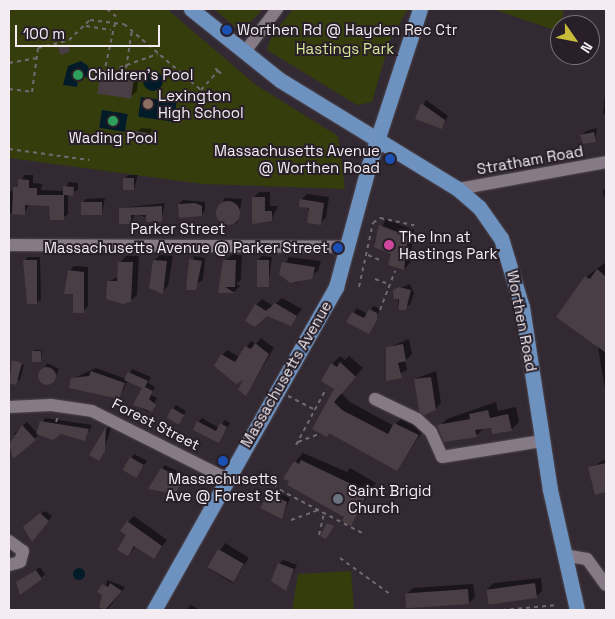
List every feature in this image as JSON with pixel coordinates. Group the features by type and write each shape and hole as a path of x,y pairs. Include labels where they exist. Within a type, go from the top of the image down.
{"main road":[{"name":"Worthen Road","path":"191,9 280,80 378,138 458,189 479,207 501,238 514,274 542,441 576,610"},
{"name":"Massachusetts Avenue","path":"154,610 225,478 322,316 347,246 378,138 420,9"}],"street":[{"path":"244,53 277,9"},
{"name":"Stratham Road","path":"458,189 606,162"},
{"name":"Parker Street","path":"9,244 347,246"},
{"path":"375,399 417,419 432,432 442,456 542,441"},
{"name":"Forest Street","path":"9,407 51,405 92,411 225,478"},
{"path":"9,542 23,551 20,562 9,565"},
{"path":"564,555 587,559 606,585"}],"path":[{"path":"107,9 116,18"},
{"path":"9,89 32,92 38,48 69,40 86,26 90,20 115,23 132,31 201,90 218,70"},
{"path":"115,23 111,30 104,73 126,68 140,57 158,54"},
{"path":"86,26 111,30"},
{"path":"126,68 132,31"},
{"path":"9,63 36,58"},
{"path":"214,67 223,74"},
{"path":"9,149 89,160"},
{"path":"359,287 368,255 370,233 380,218 414,224"},
{"path":"363,231 370,233"},
{"path":"368,255 380,260"},
{"path":"380,310 395,271"},
{"path":"375,279 390,285"},
{"path":"318,434 297,443 326,389"},
{"path":"287,395 315,410"},
{"path":"56,422 58,414"},
{"path":"268,478 280,490 364,534"},
{"path":"291,520 318,510"},
{"path":"319,535 324,513"},
{"path":"340,558 390,594"},
{"path":"502,610 558,606"}],"green space":[{"name":"Lexington High School","path":"9,9 167,9 256,85 338,136 345,189 203,184 9,158"},
{"path":"214,9 263,9 241,32"},
{"name":"Hastings Park","path":"293,9 408,9 390,40 372,102 357,105 267,50 271,37"},
{"path":"493,9 564,9 563,15 550,15 550,29"},
{"path":"351,571 354,610 292,610 298,574"}],"water":[{"name":"Children's Pool","path":"81,61 88,66 91,78 79,76 77,87 63,85 68,66"},
{"path":"153,71 160,74 163,81 160,88 153,91 146,88 143,81 146,74"},
{"path":"141,97 177,102 174,122 138,117"},
{"name":"Wading Pool","path":"102,110 128,114 125,132 99,128"},
{"path":"77,568 81,568 85,574 81,580 77,580 73,576 73,572"}],"building":[{"path":"67,44 70,51 61,55 58,48"},
{"path":"100,75 134,80 131,99 97,94"},
{"path":"421,103 445,120 442,129 415,119"},
{"path":"136,131 149,133 147,142 135,140"},
{"path":"594,132 596,142 583,144 580,135"},
{"path":"123,178 134,178 134,190 123,190"},
{"path":"18,179 29,180 29,188 37,188 37,195 63,195 63,186 74,187 73,196 64,195 64,220 50,220 49,206 25,205 25,215 12,214 13,187 18,187"},
{"path":"252,197 265,197 265,211 272,211 272,221 252,224"},
{"path":"300,199 324,203 321,225 307,223 309,208 299,207"},
{"path":"228,201 237,204 240,213 237,222 228,225 219,222 216,213 219,204"},
{"path":"81,202 102,202 102,215 81,215"},
{"path":"195,203 202,206 202,216 179,218 178,204"},
{"path":"162,206 162,222 146,222 146,215 131,215 131,224 119,224 119,208"},
{"name":"The Inn at Hastings Park","path":"379,225 408,236 404,270 388,265 391,254 374,247"},
{"path":"189,259 202,261 196,290 186,290"},
{"path":"23,260 37,260 37,304 27,304"},
{"path":"153,260 167,261 163,294 149,288"},
{"path":"223,260 236,260 235,287 225,287 235,293 218,293"},
{"path":"257,260 269,260 269,287 257,287"},
{"path":"118,262 133,262 131,302 123,304 106,299 107,281 117,281"},
{"path":"282,262 315,267 312,279 290,283 279,274"},
{"path":"597,269 606,277 606,353 556,317 585,276 590,279"},
{"path":"68,270 84,272 84,313 73,313 73,294 64,294"},
{"path":"399,287 411,290 406,310 399,310 399,299 394,299 393,290"},
{"path":"275,303 297,316 291,326 267,316 255,327 245,321 255,304 266,311"},
{"path":"369,309 377,313 377,320 369,334 346,322 352,312 364,318"},
{"path":"255,343 269,354 246,396 238,390 243,380 236,384 214,366 221,354 235,362 245,346 251,349"},
{"path":"403,344 406,361 398,363 402,378 386,381 386,347"},
{"path":"32,351 41,351 41,362 32,362"},
{"path":"12,360 22,363 16,385 9,383"},
{"path":"340,362 356,377 334,402 342,410 388,434 394,423 419,435 397,471 329,433 327,437 312,429 334,389 321,381 331,363 337,367"},
{"path":"47,367 53,370 56,376 53,382 47,385 41,382 38,376 41,370"},
{"path":"91,371 125,383 119,399 69,388 71,378 89,376"},
{"path":"128,372 148,381 145,387 153,391 149,399 156,405 152,412 133,405 142,388 124,380"},
{"path":"431,377 436,410 424,415 419,411 414,379"},
{"path":"172,408 184,415 179,425 166,418"},
{"path":"488,410 490,418 508,414 512,431 492,434 491,428 475,430 477,437 444,442 437,425 470,419 469,414"},
{"path":"40,421 89,429 85,441 61,434 53,440 36,434"},
{"path":"197,421 216,431 220,423 227,427 219,443 193,430"},
{"path":"22,425 36,440 13,459 9,444"},
{"path":"106,427 105,451 99,461 89,455"},
{"path":"130,457 144,465 136,478 122,470"},
{"name":"Saint Brigid Church","path":"301,460 368,492 351,526 342,521 344,517 287,485 289,481 283,479 294,461 299,464"},
{"path":"606,463 606,492 595,495 588,467"},
{"path":"161,468 184,479 175,494 148,489"},
{"path":"269,493 287,502 282,519 260,508"},
{"path":"40,513 49,521 32,542 23,527"},
{"path":"127,521 162,546 154,559 134,546 128,556 117,550 126,535 120,531"},
{"path":"327,523 334,526 326,539 320,536"},
{"path":"218,549 244,564 233,582 208,567"},
{"path":"278,563 294,569 286,591 271,581"},
{"path":"36,570 42,579 20,595 16,582"},
{"path":"110,583 122,591 105,610 99,607 102,595 97,592 102,584 108,587"},
{"path":"535,583 537,598 489,605 486,590"},
{"path":"468,589 469,604 406,608 405,593"}],"place":[{"name":"Worthen Rd @ Hayden Rec Ctr","path":"227,30"},
{"name":"Children's Pool","path":"78,75"},
{"name":"Lexington High School","path":"148,104"},
{"name":"Wading Pool","path":"113,121"},
{"name":"Massachusetts Avenue @ Worthen Road","path":"390,159"},
{"name":"The Inn at Hastings Park","path":"389,245"},
{"name":"Massachusetts Avenue @ Parker Street","path":"338,248"},
{"name":"Massachusetts Ave @ Forest St","path":"223,461"},
{"name":"Saint Brigid Church","path":"338,499"}]}
